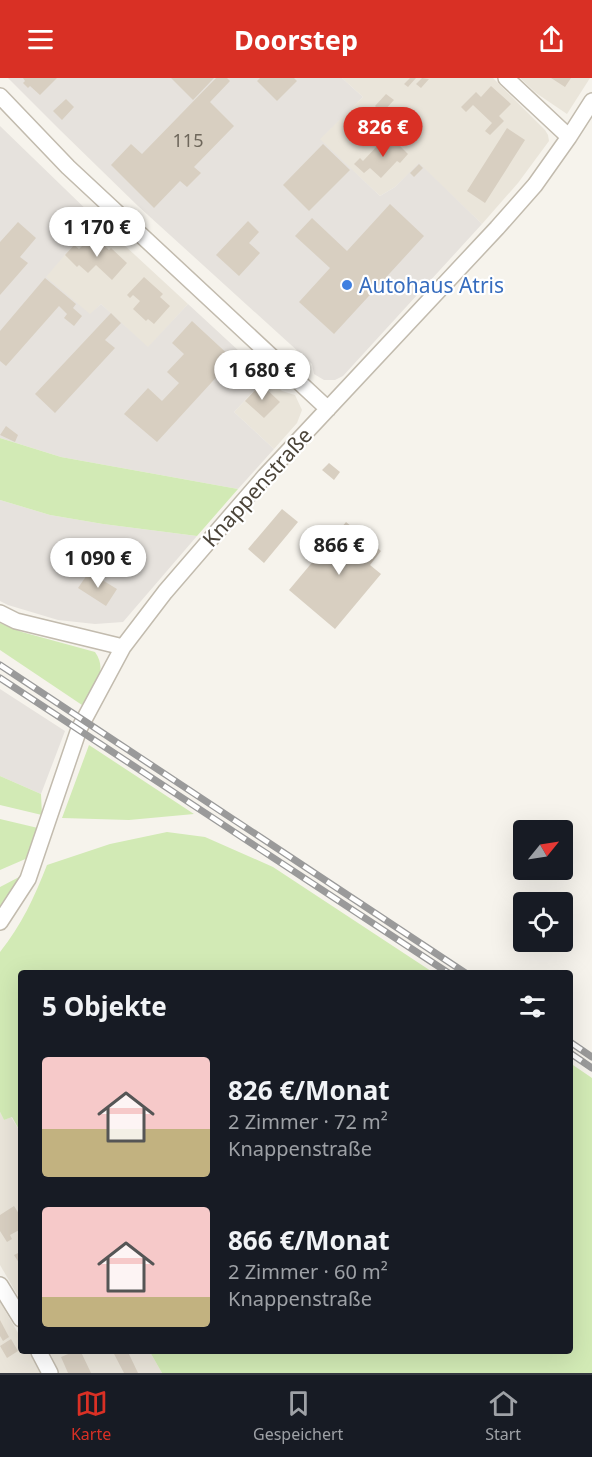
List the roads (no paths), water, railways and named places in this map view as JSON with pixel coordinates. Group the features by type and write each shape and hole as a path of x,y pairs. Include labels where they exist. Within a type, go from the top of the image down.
{"street":[{"path":"506,78 569,137"},
{"path":"0,96 68,167 328,409"},
{"name":"Knappenstraße","path":"0,922 28,879 79,729 123,646 165,592 265,476 535,185 592,100"},
{"path":"0,613 16,621 123,646"},
{"path":"0,1285 18,1314"},
{"path":"40,1354 50,1373"}],"railway":[{"path":"0,665 461,970"},
{"path":"0,678 444,970"},
{"path":"573,1044 592,1057"},
{"path":"573,1055 592,1068"}],"place":[{"name":"Autohaus Atris","path":"347,285"}]}
